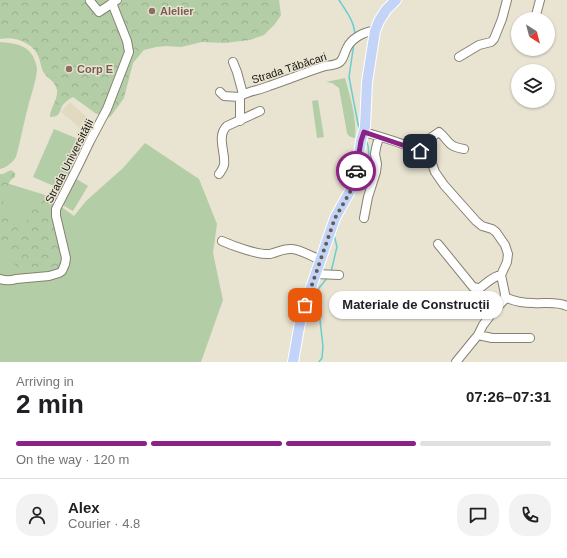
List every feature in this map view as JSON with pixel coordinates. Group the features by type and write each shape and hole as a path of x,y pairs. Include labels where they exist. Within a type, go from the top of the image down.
{"main road":[{"path":"293,362 302,314 329,274 321,260 335,218 353,183 358,164 366,124 367,82 375,32 379,21 386,10 396,0"}],"street":[{"path":"459,57 494,39 502,19 507,0"},
{"path":"537,12 540,0"},
{"name":"Strada Universității","path":"0,279 10,281 16,279 49,276 62,271 65,264 65,252 56,216 56,209 112,99 129,52 128,42 115,2 99,12 90,1"},
{"name":"Strada Tăbăcari","path":"220,92 224,96 241,95 268,87 324,66 336,64 340,62 350,42 360,35 368,32 375,32"},
{"name":"Strada Tăbăcari","path":"233,62 238,72 241,95 240,121"},
{"path":"219,174 224,166 222,142 224,129 227,126 260,111"},
{"path":"420,151 426,141 439,132 454,147 464,149"},
{"path":"363,136 378,136 427,155 442,182 472,216 482,226 496,232 505,245 508,254 508,262 501,275 505,297 504,300 492,313 478,335 456,362"},
{"path":"364,218 368,197 376,172 377,164 375,154 378,136"},
{"path":"222,241 259,253 268,254 284,249 296,249 321,260"},
{"path":"438,244 473,287 480,288 494,277 501,275"},
{"path":"505,297 516,301 555,303 567,306"},
{"path":"478,335 492,338 530,338"}],"shaded area":[{"path":"70,102 95,125 87,134 61,112"}],"green space":[{"path":"0,0 279,0 281,15 275,24 264,35 250,40 225,43 202,42 181,47 167,46 144,50 133,63 124,98 111,116 107,118 95,113 73,97 62,106 60,113 50,117 57,94 56,87 43,71 37,53 33,48 18,40 6,38 0,39"},
{"path":"0,42 16,44 30,51 36,63 37,70 16,157 5,167 0,169"},
{"path":"345,78 354,115 355,138 349,136 347,133 339,88 332,83 326,82"},
{"path":"318,100 324,137 317,138 312,101"},
{"path":"54,129 83,141 63,190 33,177"},
{"path":"145,143 199,179 217,224 213,253 223,300 201,362 0,362 0,181 45,195 74,216 86,201 123,168"},
{"path":"11,170 15,173 15,177 11,180 7,187 3,209 5,216 20,230 28,219 36,198 42,197 49,203 51,207 47,215 56,226 64,260 60,271 37,272 21,269 16,266 10,254 0,244 0,174"},
{"path":"75,178 88,186 73,211 59,203"}],"waterway":[{"path":"339,0 352,21 355,36"},
{"path":"354,43 349,77 360,130"},
{"path":"355,193 364,174 368,160 369,153 366,140"},
{"path":"331,272 337,247 334,235"},
{"path":"319,362 322,358 323,346 317,295 319,288 328,277"}],"way so far":[{"path":"305,305 335,218 350,192 356,171"}],"place":[{"name":"Alelier","path":"152,11"},
{"name":"Corp E","path":"69,69"},
{"name":"Materiale de Construcții","path":"305,305"}],"route":[{"path":"356,171 364,132 420,151"}]}
